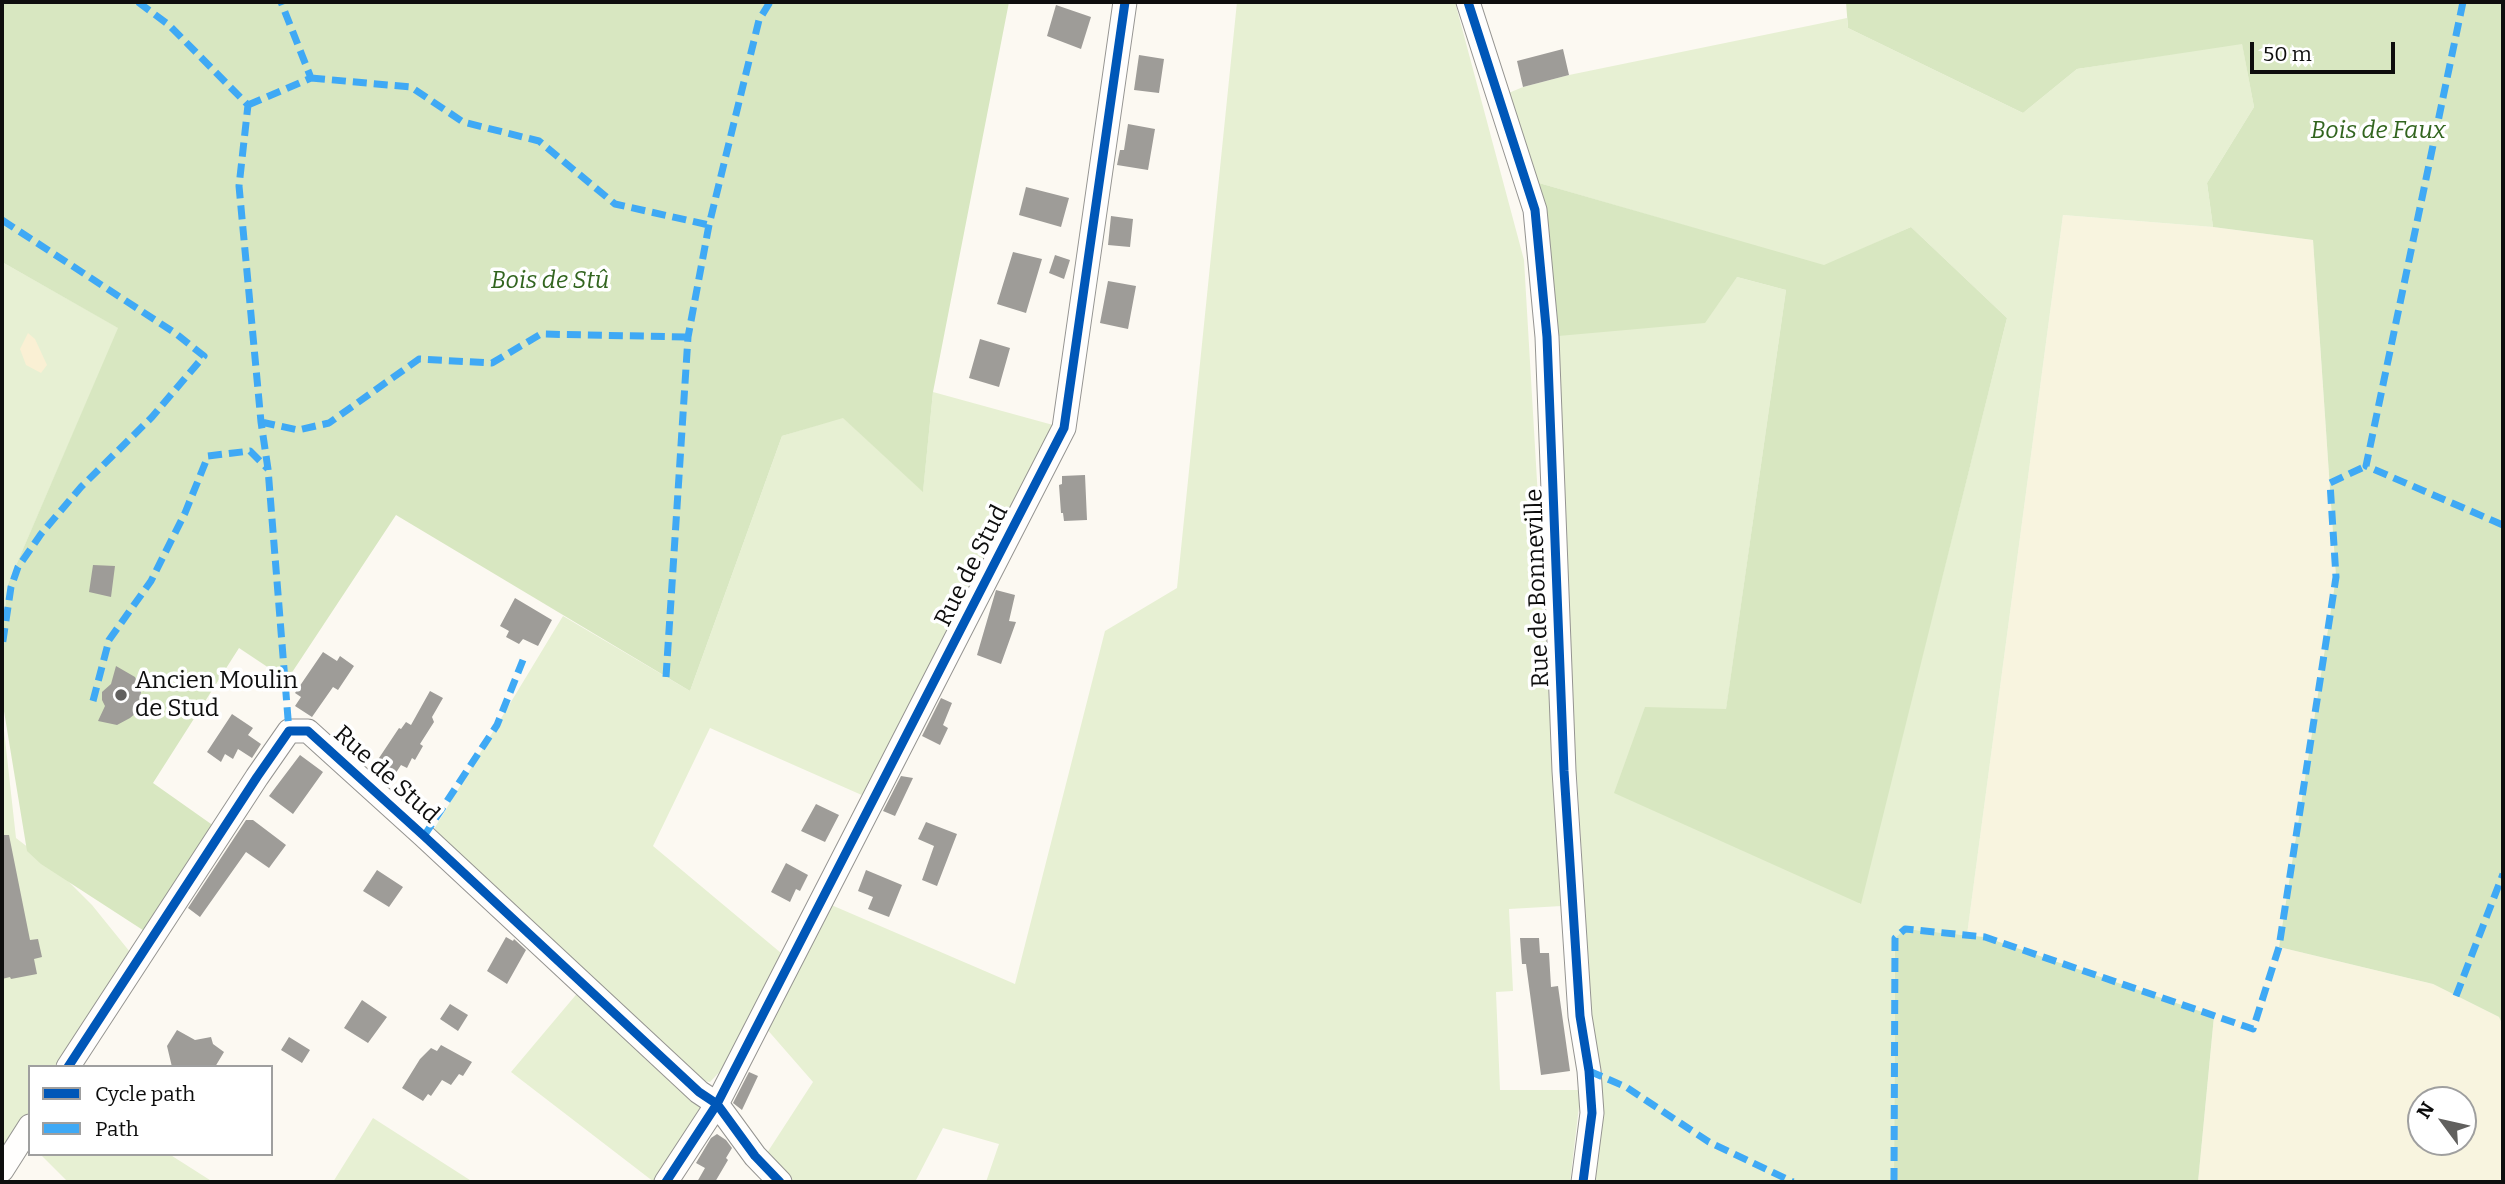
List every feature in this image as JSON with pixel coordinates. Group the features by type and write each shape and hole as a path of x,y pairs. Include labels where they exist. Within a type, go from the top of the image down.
{"street":[{"name":"Rue de Stud","path":"666,1182 717,1104 1064,428 1125,2"},
{"name":"Rue de Bonneville","path":"1468,2 1535,210 1547,337 1564,771 1580,1016 1592,1113 1583,1182"},
{"name":"Rue de Stud","path":"69,1065 265,765 289,732 309,732 424,835 699,1092 717,1104 755,1156 780,1182"},
{"path":"2,1170 28,1129"}],"shaded area":[{"path":"2063,215 2213,227 2313,240 2336,577 2279,947 2433,984 2499,1017 2503,1026 2503,1182 2198,1182 2214,1016 1985,937 1967,935"}],"green space":[{"name":"Bois de Stû","path":"2,2 1009,2 933,392 923,492 843,418 782,436 690,691 396,515 287,680 239,648 153,783 221,831 152,936 41,864 27,851 2,699 2,633 8,584 118,328 2,262"},
{"path":"1237,2 1455,2 1524,260 1562,906 1509,909 1513,991 1496,992 1500,1090 1581,1090 1570,1182 986,1182 999,1144 943,1128 915,1182 791,1182 765,1156 813,1082 765,1027 829,904 1015,984 1105,631 1177,588"},
{"name":"Bois de Faux","path":"1846,2 2503,2 2503,1026 2499,1017 2433,984 2279,947 2336,577 2313,240 2213,227 2207,183 2254,107 2242,44 2077,69 2023,113 1848,28"},
{"path":"1847,18 1848,28 2023,113 2077,69 2242,43 2254,107 2207,183 2213,227 2063,215 1967,935 1906,929 1895,938 1894,1182 1595,1182 1601,1133 1601,1094 1592,1024 1577,777 1564,771 1547,337 1737,277 1786,290 1726,710 1860,904 2007,318 1911,227 1824,266 1525,179 1499,97 1523,87 1569,75"},
{"path":"1525,179 1824,265 1911,227 2007,318 1861,904 1614,793 1645,707 1726,709 1786,290 1737,277 1705,323 1547,337"},
{"path":"2,262 119,328 8,584 2,633"},
{"path":"933,392 1064,428 873,800 710,728 653,846 787,958 731,1060 710,1082 691,1079 431,834 563,616 690,691 782,436 843,417 923,491"},
{"path":"2,712 16,838 56,869 92,905 130,952 60,1065 28,1065 28,1114 2,1154"},
{"path":"1905,929 1985,937 2214,1016 2198,1182 1894,1182 1895,938"},
{"path":"580,990 704,1102 658,1182 654,1182 511,1072"},
{"path":"373,1118 473,1182 333,1182"},
{"path":"42,1156 172,1156 213,1182 68,1182"}],"sand":[{"path":"28,333 35,339 47,365 41,373 26,365 20,349"}],"building":[{"path":"1056,5 1091,17 1081,49 1047,36"},
{"path":"1563,49 1569,75 1523,87 1517,61"},
{"path":"1139,55 1164,59 1159,93 1134,90"},
{"path":"1128,124 1155,129 1148,170 1117,165 1120,150 1124,150"},
{"path":"1026,187 1069,198 1061,227 1019,215"},
{"path":"1111,216 1133,219 1130,247 1108,245"},
{"path":"1013,252 1042,259 1026,313 997,304"},
{"path":"1055,255 1070,260 1064,279 1049,273"},
{"path":"1108,281 1136,286 1128,329 1100,323"},
{"path":"980,339 1010,348 999,387 969,378"},
{"path":"1085,475 1087,520 1064,521 1059,485 1062,484 1062,476"},
{"path":"93,565 115,566 111,597 89,592"},
{"path":"996,590 1015,595 1009,621 1016,622 1001,664 977,655"},
{"path":"515,598 552,620 538,646 523,639 519,644 506,637 509,631 500,626"},
{"path":"323,652 337,661 340,656 354,666 338,690 333,687 312,717 295,706 301,697 295,693"},
{"name":"Ancien Moulin de Stud","path":"116,666 135,677 141,692 137,712 117,725 98,721 105,706 102,692 111,684"},
{"path":"430,691 443,698 432,717 434,722 420,744 423,746 415,760 412,758 407,768 401,765 388,785 371,770 399,728 406,722 411,725"},
{"path":"941,698 952,703 943,725 948,728 940,745 922,736"},
{"path":"232,714 253,728 248,735 261,744 252,758 238,749 233,759 225,754 221,762 207,752"},
{"path":"300,755 323,772 293,814 269,796"},
{"path":"901,776 913,778 895,816 883,811"},
{"path":"816,804 839,815 825,842 801,831"},
{"path":"246,820 253,820 286,845 269,868 246,852 200,917 188,908"},
{"path":"926,822 957,834 937,886 922,880 934,846 918,839"},
{"path":"2,835 9,835 30,940 38,939 42,957 34,959 37,974 11,979 2,979"},
{"path":"786,863 808,875 800,891 796,889 790,902 771,892"},
{"path":"377,870 403,887 389,907 363,891"},
{"path":"866,870 902,885 889,917 868,909 873,897 858,891"},
{"path":"506,937 513,941 514,939 526,950 507,984 487,971"},
{"path":"1520,938 1539,938 1540,953 1549,953 1551,987 1558,986 1570,1071 1541,1075"},
{"path":"362,1000 387,1017 368,1043 344,1028"},
{"path":"450,1004 468,1015 458,1031 440,1019"},
{"path":"177,1030 195,1040 211,1037 213,1044 224,1052 216,1065 172,1065 167,1046"},
{"path":"289,1037 310,1050 302,1063 281,1050"},
{"path":"441,1045 472,1062 463,1076 459,1074 451,1085 442,1080 431,1096 428,1094 423,1101 402,1088 420,1059 431,1048 437,1051"},
{"path":"749,1072 758,1076 742,1110 733,1103"},
{"path":"717,1134 732,1148 726,1158 728,1160 715,1182 697,1182 705,1168 696,1163 711,1138"}],"marked path":[{"path":"138,2 169,25 248,105 239,186 261,422 268,469 289,731"},
{"path":"248,105 311,78 281,2"},
{"path":"666,677 688,337 709,225 759,20 770,2"},
{"path":"2463,2 2366,466 2503,525"},
{"path":"311,78 411,87 463,122 539,141 615,204 709,225"},
{"path":"2,220 175,333 204,356 152,417 81,487 41,534 18,567 11,587 2,647"},
{"path":"261,422 298,430 329,423 419,359 492,363 541,334 688,337"},
{"path":"93,701 109,640 151,581 185,513 208,456 250,451 268,469"},
{"path":"1894,1182 1895,938 1905,929 1985,937 2253,1029 2279,947 2336,577 2330,483 2366,466"},
{"path":"424,836 497,725 523,660"},
{"path":"2456,996 2503,874"},
{"path":"1589,1071 1626,1087 1709,1142 1793,1182"}],"cycle path":[{"path":"666,1182 717,1104 1064,428 1125,2"},
{"path":"1468,2 1535,210 1547,337 1564,771 1580,1016 1589,1071 1592,1113 1583,1182"},
{"path":"69,1065 289,731 308,731 699,1092 717,1104 755,1156 780,1182"}],"place":[{"name":"Ancien Moulin de Stud","path":"121,695"}]}
